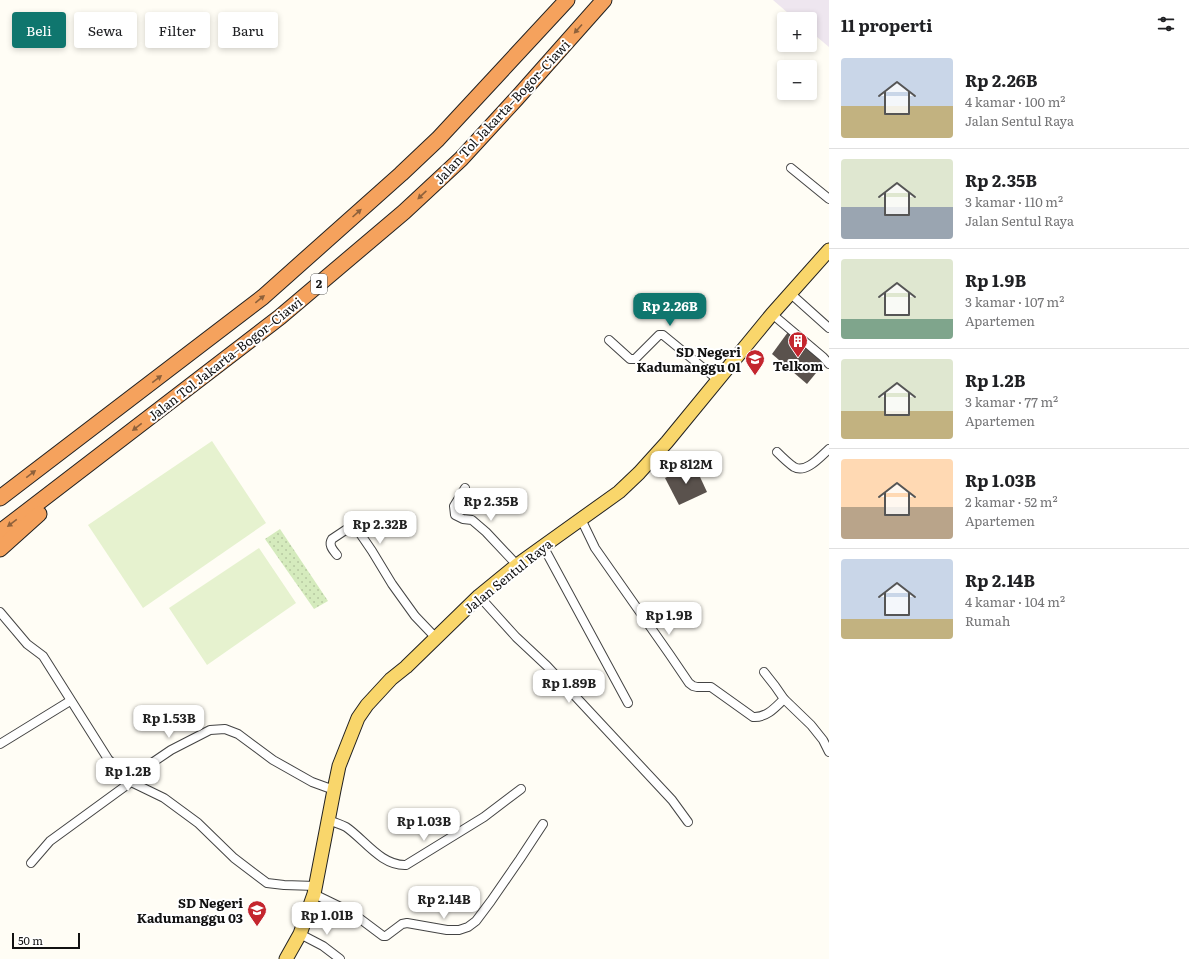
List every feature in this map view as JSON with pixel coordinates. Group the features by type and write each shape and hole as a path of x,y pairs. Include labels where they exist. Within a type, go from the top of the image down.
{"highway":[{"name":"Jalan Tol Jakarta–Bogor–Ciawi","path":"0,498 263,297 438,139 567,0"},
{"name":"Jalan Tol Jakarta–Bogor–Ciawi","path":"0,532 280,317 404,212 461,159 604,0"},
{"path":"0,549 107,451"}],"main road":[{"name":"Jalan Sentul Raya","path":"286,959 300,934 315,890 334,790 344,754 358,718 367,704 391,679 479,596 517,565 619,492 639,474 772,314 829,250"}],"street":[{"path":"791,168 829,199"},
{"path":"791,294 829,328"},
{"path":"772,314 823,357 829,364"},
{"path":"609,340 630,359 635,359 659,335 664,335 718,380"},
{"path":"777,452 794,467 799,469 805,468 829,448"},
{"path":"465,488 454,506 454,515 463,519 472,520 486,532 517,565"},
{"path":"581,519 595,548 689,683 697,687 711,687 753,717 768,714 784,700"},
{"path":"337,555 330,546 330,542 350,526 353,526 357,529 392,584 415,616 436,638"},
{"path":"543,546 628,703"},
{"path":"479,596 516,637 548,666 672,800 688,822"},
{"path":"0,612 27,644 43,656 108,759 131,782 164,798 198,823 234,858 267,883 315,890 351,912 383,936 386,936 402,924 407,923 447,930 459,930 468,927 476,920 507,878 543,824"},
{"path":"764,672 784,700 811,725 828,749"},
{"path":"0,744 70,701"},
{"path":"31,863 50,841 131,782 146,767 171,750 210,730 225,729 238,734 273,760 312,782 334,790"},
{"path":"328,820 345,827 383,858 398,865 406,865 484,817 521,789"},
{"path":"300,934 322,946 340,959"}],"shaded area":[{"path":"773,0 829,0 829,47 817,37 817,12 787,12"}],"green space":[{"path":"212,441 266,523 143,608 88,525"},
{"path":"280,529 328,601 314,609 265,539"},
{"path":"259,548 296,603 207,665 169,608"}],"building":[{"name":"Telkom","path":"788,332 825,362 807,384 772,354"},
{"path":"694,464 707,492 679,505 665,478"}],"place":[{"name":"Telkom","path":"798,358"},
{"name":"SD Negeri Kadumanggu 01","path":"755,376"},
{"name":"SD Negeri Kadumanggu 03","path":"257,927"}]}
